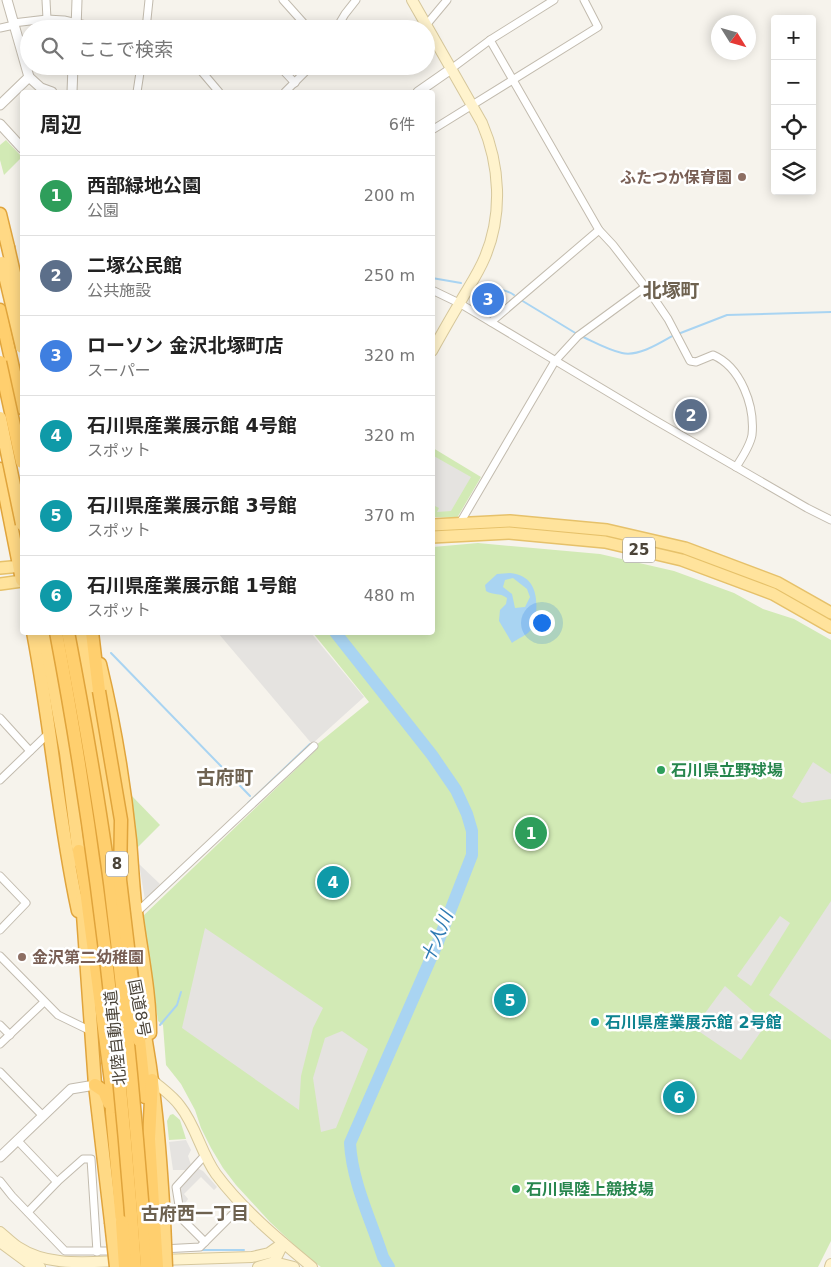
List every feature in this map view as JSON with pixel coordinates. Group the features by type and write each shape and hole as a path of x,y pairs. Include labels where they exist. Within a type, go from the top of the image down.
{"highway":[{"path":"0,214 3,255 20,336"},
{"path":"3,255 20,302"},
{"path":"0,310 20,399"},
{"path":"0,362 20,453"},
{"path":"0,418 20,514"},
{"path":"0,469 20,561"},
{"path":"34,635 50,732 69,870 85,943"},
{"path":"45,635 66,753 79,851 89,908 111,1082 116,1267"},
{"name":"北陸自動車道","path":"57,635 85,800 100,904 118,1056 135,1267"},
{"name":"北陸自動車道","path":"69,635 98,803 109,881 130,1054 147,1267"},
{"name":"国道8号","path":"82,635 115,841 118,886 130,962 150,1058 160,1140 159,1221 166,1267"},
{"path":"92,635 99,691 121,820 120,880 159,1221 157,1267"},
{"path":"93,635 111,709 122,776 136,913 150,1012 150,1058"},
{"path":"79,851 95,1085 116,1222 125,1267"},
{"path":"150,1139 152,1080"},
{"path":"95,1085 107,1096 112,1113"}],"main road":[{"path":"412,0 424,20"},
{"path":"435,39 472,104 488,137 498,193 493,232 486,256 479,272 435,345"},
{"name":"25","path":"435,524 510,521 607,530 685,548 778,583 831,613"},
{"name":"25","path":"435,537 509,533 605,542 682,560 773,594 831,627"},
{"path":"0,568 20,566"},
{"path":"0,584 20,581"},
{"path":"152,1080 180,1105 215,1173 243,1204 283,1243 312,1267"},
{"path":"0,1232 18,1247 37,1256 58,1261 252,1257 269,1252 283,1243"},
{"path":"0,1242 27,1262 40,1267"},
{"path":"274,1262 283,1243"},
{"path":"258,1267 274,1262 294,1267"}],"street":[{"path":"7,0 20,47"},
{"path":"46,0 47,19"},
{"path":"76,20 77,0"},
{"path":"147,20 149,0"},
{"path":"283,0 301,20"},
{"path":"342,20 356,0"},
{"path":"430,20 447,0"},
{"path":"421,90 490,40 554,0"},
{"path":"435,128 513,81 598,26 584,0"},
{"path":"38,20 52,20"},
{"path":"0,27 20,22"},
{"path":"490,40 599,230 613,245 668,319 690,361 696,362 713,354 720,358 737,376 749,400 752,436 736,467"},
{"path":"72,90 73,75"},
{"path":"138,90 140,75"},
{"path":"204,75 216,90"},
{"path":"287,75 295,83"},
{"path":"287,90 303,75"},
{"path":"0,105 29,77 41,88 46,90"},
{"path":"0,124 20,146"},
{"path":"491,322 599,230"},
{"path":"0,287 20,301"},
{"path":"460,523 555,361 578,336 645,287"},
{"path":"435,291 459,303 736,467 831,520"},
{"path":"0,436 20,422"},
{"path":"0,718 30,751"},
{"path":"0,780 50,732"},
{"path":"136,913 314,746"},
{"path":"0,876 26,903 0,930"},
{"path":"0,956 58,1015 92,1032"},
{"path":"0,1044 44,1002"},
{"path":"0,1025 10,1034"},
{"path":"0,1072 43,1116"},
{"path":"0,1157 71,1089 95,1085"},
{"path":"17,1140 57,1182"},
{"path":"205,1242 181,1218 176,1187 206,1154"},
{"path":"28,1212 83,1159 90,1158 97,1252"},
{"path":"0,1181 65,1251 97,1252 200,1247 243,1204"}],"green space":[{"path":"6,140 20,155 20,159 4,175 0,160 0,145"},
{"path":"435,449 481,477 457,518 435,517"},
{"path":"478,543 600,554 674,571 734,593 763,609 794,619 831,640 831,1241 818,1267 321,1267 306,1256 270,1222 236,1185 211,1148 195,1110 181,1084 166,1065 163,1025 158,1021 143,916 317,749 315,746 369,702 315,635 435,635 435,547"},
{"path":"130,794 160,825 137,848"},
{"path":"173,1114 180,1120 186,1139 169,1140 167,1121 170,1115"}],"shaded area":[{"path":"435,457 471,477 451,511 437,512 439,508 435,506"},
{"path":"220,635 313,635 364,697 312,744"},
{"path":"813,762 831,774 831,799 802,803 792,797"},
{"path":"139,864 160,884 145,900"},
{"path":"831,901 831,1040 769,995"},
{"path":"780,916 790,923 751,986 737,976"},
{"path":"205,928 323,1008 313,1028 301,1076 299,1110 182,1028"},
{"path":"725,986 767,1023 741,1060 694,1028"},
{"path":"342,1031 368,1049 336,1128 321,1132 313,1078 325,1038"},
{"path":"186,1140 191,1150 188,1156 191,1165 187,1170 173,1170 169,1142"},
{"path":"197,1168 203,1171 217,1187 214,1190 201,1177 184,1194 188,1199 184,1205 192,1213 186,1220 183,1217 180,1185"}],"water":[{"path":"497,574 518,574 529,581 535,592 536,615 531,630 512,643 499,621 500,610 506,604 507,598 486,591 485,585","holes":["513,578 527,589 530,597 525,607 515,608 512,594 503,587 505,580"]}],"waterway":[{"path":"435,279 461,283"},
{"path":"481,288 502,290 514,295"},
{"path":"521,300 577,334"},
{"path":"678,334 727,315 831,312"},
{"path":"581,336 601,346 628,354 642,351 674,335"},
{"name":"十人川","path":"337,635 432,755 456,790 467,814 472,831 472,855 438,942 350,1143 358,1186 383,1257 389,1267"},
{"path":"111,653 250,796"},
{"path":"248,803 310,744"},
{"path":"160,1025 177,1005 181,992"},
{"path":"199,1250 244,1250"}],"place":[{"name":"ふたつか保育園","path":"742,177"},
{"name":"ローソン 金沢北塚町店","path":"488,299"},
{"name":"二塚公民館","path":"691,415"},
{"name":"石川県立野球場","path":"661,770"},
{"name":"西部緑地公園","path":"531,833"},
{"name":"石川県産業展示館 4号館","path":"333,882"},
{"name":"金沢第二幼稚園","path":"22,957"},
{"name":"石川県産業展示館 3号館","path":"510,1000"},
{"name":"石川県産業展示館 2号館","path":"595,1022"},
{"name":"石川県産業展示館 1号館","path":"679,1097"},
{"name":"石川県陸上競技場","path":"516,1189"}],"district":[{"name":"北塚町","path":"671,290"},
{"name":"古府町","path":"225,777"},
{"name":"古府西一丁目","path":"195,1214"}]}
